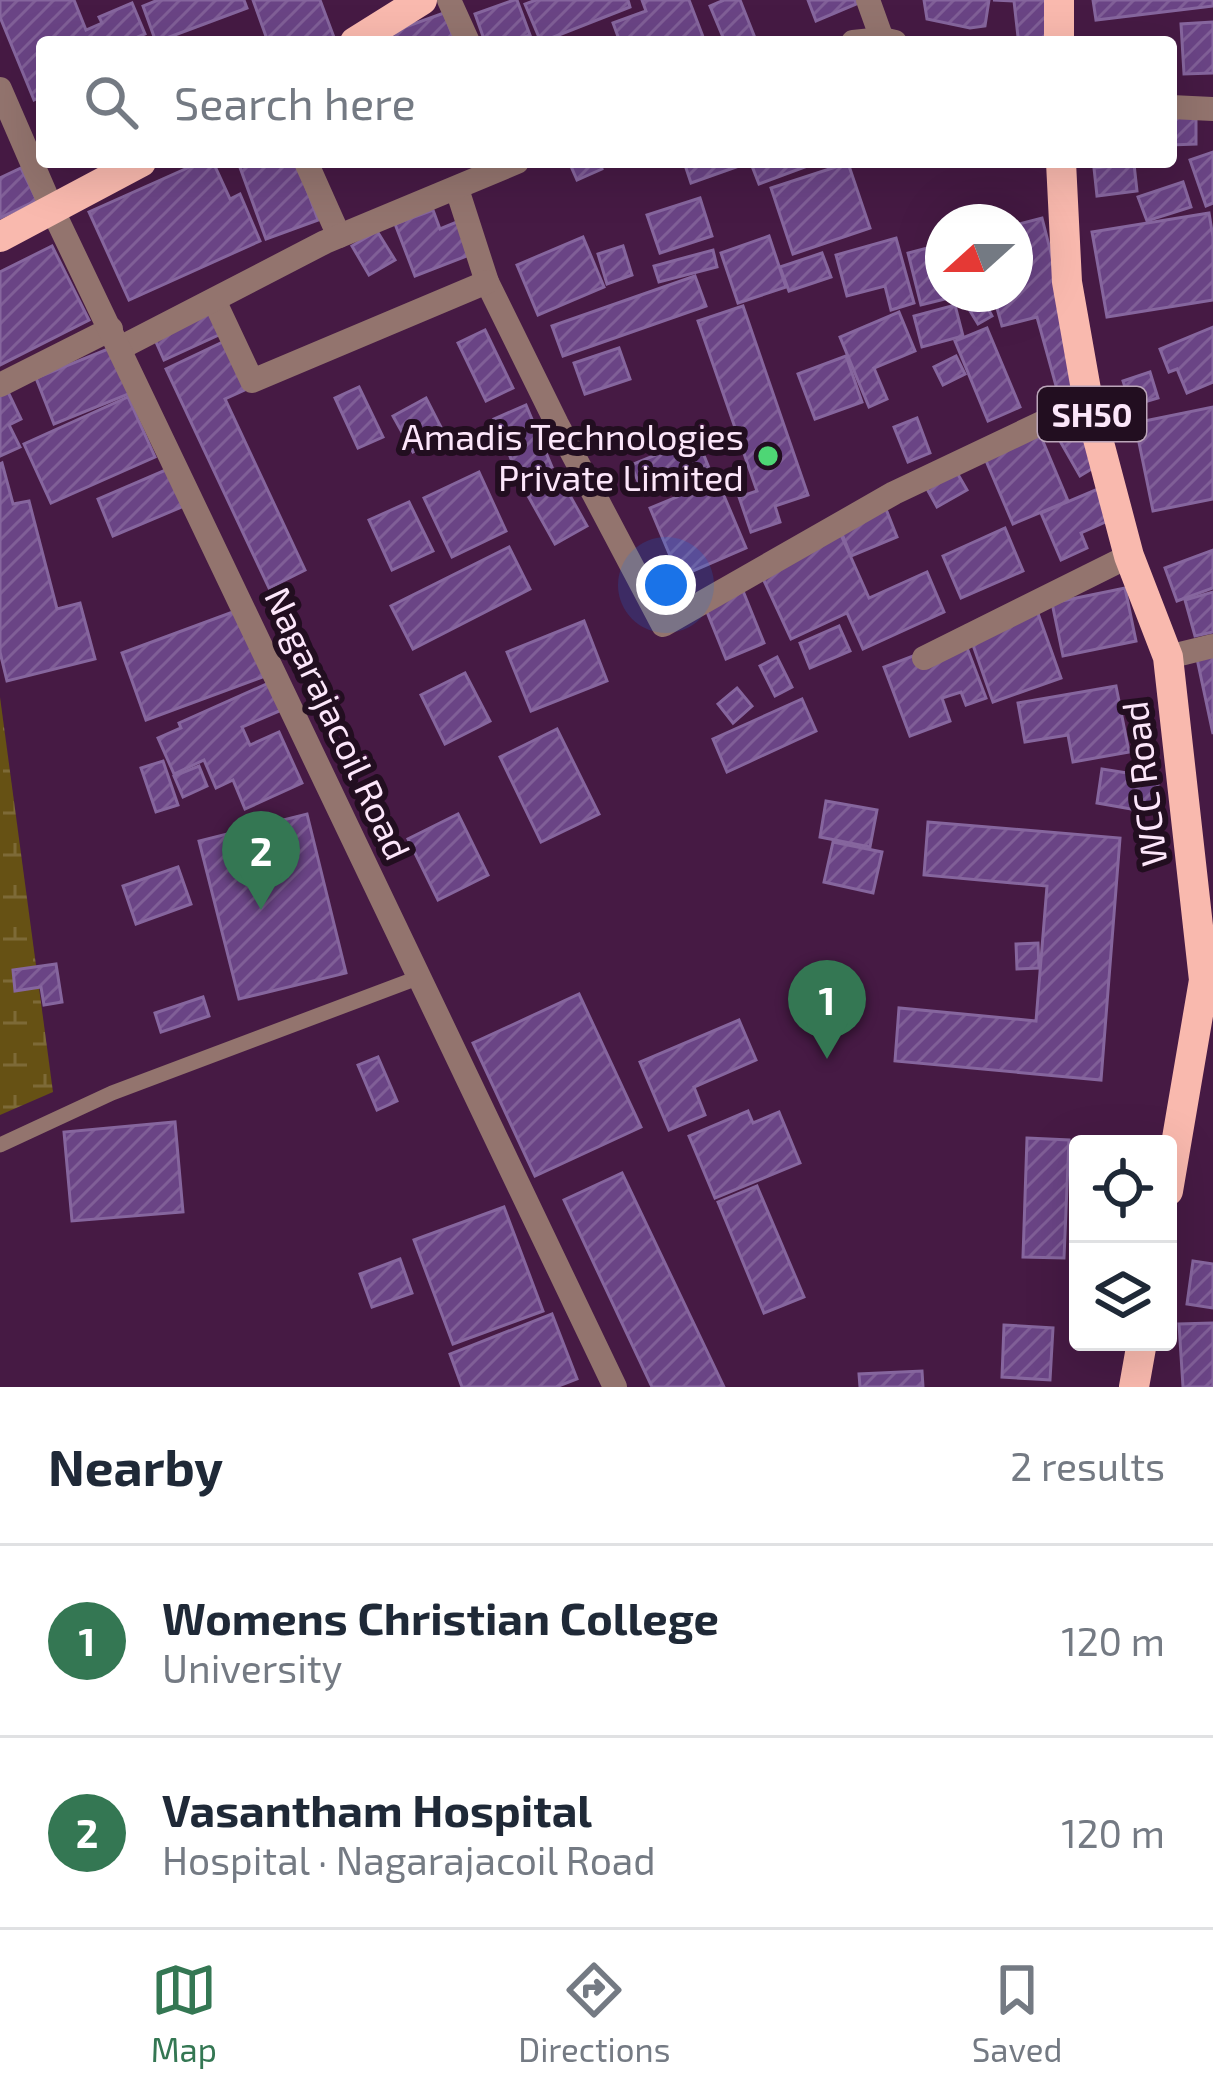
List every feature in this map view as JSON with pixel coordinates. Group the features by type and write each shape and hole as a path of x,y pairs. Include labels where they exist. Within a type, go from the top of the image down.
{"main road":[{"path":"365,36 422,0"},
{"path":"1059,0 1059,36"},
{"path":"0,237 129,168"},
{"name":"WCC Road","path":"1061,168 1067,282 1088,401 1130,556 1168,657 1209,988 1177,1146"},
{"path":"1134,1387 1140,1351"}],"street":[{"path":"449,0 465,36"},
{"path":"868,0 887,36"},
{"name":"Nagarajacoil Road","path":"0,89 52,208 614,1387"},
{"path":"1177,107 1213,109"},
{"path":"309,168 339,236"},
{"path":"0,386 214,300 339,236 504,168"},
{"path":"457,189 488,283 556,424 663,625 894,493 1088,401"},
{"path":"214,300 252,381 488,283"},
{"path":"924,658 1130,556"},
{"path":"1168,657 1213,646"}],"lane":[{"path":"0,1145 112,1093 420,977"}],"green space":[{"path":"0,697 53,1092 0,1115"}],"building":[{"path":"0,0 74,0 86,30 102,23 99,17 132,3 145,34 36,36 34,100 0,17"},
{"path":"158,0 244,0 247,8 172,36 154,36 143,6"},
{"path":"253,0 320,0 334,36 266,36"},
{"path":"517,0 530,35 483,36 475,14"},
{"path":"628,0 630,7 556,36 538,36 525,4"},
{"path":"642,0 689,0 703,36 618,36 613,23 646,11"},
{"path":"740,0 754,36 722,36 710,6"},
{"path":"808,0 855,0 856,4 816,21"},
{"path":"924,0 989,0 985,26 970,28 927,19"},
{"path":"993,0 1053,0 1047,36 1018,36 1014,1"},
{"path":"1093,0 1213,0 1213,6 1096,20"},
{"path":"444,13 453,36 380,36"},
{"path":"1213,22 1213,73 1184,74 1181,24"},
{"path":"1177,117 1196,117 1196,144 1177,145"},
{"path":"1213,152 1213,203 1206,206 1190,160"},
{"path":"21,168 37,200 0,218 0,178"},
{"path":"188,168 216,168 230,199 240,194 260,241 129,300 89,212"},
{"path":"240,168 299,168 318,220 266,239"},
{"path":"572,168 602,168 602,169 577,180"},
{"path":"686,168 733,168 691,183"},
{"path":"753,168 802,168 759,184"},
{"path":"833,168 850,168 870,228 793,254 771,188"},
{"path":"1094,168 1134,168 1137,191 1097,196"},
{"path":"1183,182 1191,207 1147,221 1138,197"},
{"path":"700,198 712,236 660,253 647,215"},
{"path":"433,210 440,229 464,219 477,252 415,276 395,224"},
{"path":"1209,213 1213,300 1107,317 1092,232"},
{"path":"1042,218 1085,386 1058,393 1037,317 1002,326 998,312 1033,312 1033,220"},
{"path":"377,231 395,260 369,275 352,246"},
{"path":"769,236 786,287 738,303 721,253"},
{"path":"583,237 604,287 538,315 517,265"},
{"path":"896,238 914,303 891,310 885,286 847,296 836,255"},
{"path":"52,246 89,320 0,365 0,272"},
{"path":"623,246 632,275 607,284 598,254"},
{"path":"925,249 925,304 921,305 908,253"},
{"path":"713,250 717,267 659,282 654,266"},
{"path":"822,253 831,277 789,291 780,267"},
{"path":"695,276 706,306 563,356 552,326"},
{"path":"743,306 808,495 775,506 780,522 751,532 739,497 757,491 698,321"},
{"path":"211,307 223,333 164,360 152,333"},
{"path":"899,312 915,351 874,368 887,399 869,407 840,337"},
{"path":"957,312 963,336 922,347 914,316"},
{"path":"971,312 990,312 992,316 978,324"},
{"path":"1213,327 1213,382 1187,393 1177,369 1169,372 1160,349"},
{"path":"987,328 1020,407 988,421 955,341"},
{"path":"485,330 513,388 486,401 458,343"},
{"path":"227,340 249,388 225,399 305,570 269,588 166,369"},
{"path":"113,347 131,393 54,424 36,378"},
{"path":"619,348 630,379 585,394 574,363"},
{"path":"846,356 862,402 815,419 798,374"},
{"path":"956,356 965,374 943,385 934,367"},
{"path":"1150,372 1158,398 1131,406 1123,381"},
{"path":"359,387 383,437 358,448 335,398"},
{"path":"8,392 21,419 9,425 20,447 0,456 0,396"},
{"path":"128,397 155,457 51,503 24,444"},
{"path":"426,398 445,435 413,452 393,416"},
{"path":"526,405 552,467 520,480 494,419"},
{"path":"1213,407 1213,499 1153,511 1135,423"},
{"path":"1085,408 1113,456 1080,476 1052,427"},
{"path":"917,418 930,453 908,462 894,427"},
{"path":"1039,432 1068,501 1013,524 984,456"},
{"path":"697,438 709,468 644,495 631,465"},
{"path":"2,463 13,504 29,501 57,609 80,603 95,659 7,681 0,652"},
{"path":"168,469 184,506 113,536 98,499"},
{"path":"956,471 967,490 937,507 926,487"},
{"path":"479,472 506,531 452,557 424,498"},
{"path":"714,472 746,548 679,577 650,508 677,497 674,489"},
{"path":"559,476 587,526 555,544 527,494"},
{"path":"1117,481 1130,511 1081,533 1087,548 1061,560 1041,513"},
{"path":"409,502 433,551 392,570 369,520"},
{"path":"884,504 897,537 851,556 838,524"},
{"path":"1005,528 1023,571 961,598 943,556"},
{"path":"841,535 869,598 927,572 944,612 863,649 847,613 791,639 760,572"},
{"path":"509,547 530,589 413,649 391,606"},
{"path":"1213,550 1213,588 1177,601 1165,568"},
{"path":"739,581 764,643 726,659 701,597"},
{"path":"1125,588 1136,641 1063,656 1052,603"},
{"path":"1213,592 1213,632 1195,636 1185,600"},
{"path":"1035,605 1061,678 993,702 967,628"},
{"path":"241,609 265,676 146,720 122,653"},
{"path":"584,621 607,681 531,711 507,652"},
{"path":"839,626 850,651 810,668 800,643"},
{"path":"963,637 986,698 966,705 961,692 942,698 950,721 910,736 884,667"},
{"path":"1213,651 1213,734 1196,654"},
{"path":"777,657 792,687 775,696 760,666"},
{"path":"465,673 490,721 445,744 421,695"},
{"path":"271,682 284,709 242,727 250,745 279,732 302,783 245,809 233,780 216,788 204,760 174,774 158,738 181,728 179,723"},
{"path":"1116,686 1129,752 1073,762 1068,735 1025,742 1018,703"},
{"path":"737,688 752,706 733,723 718,704"},
{"path":"802,699 816,731 727,772 713,739"},
{"path":"557,729 599,814 541,842 500,757"},
{"path":"163,761 178,805 156,812 141,768"},
{"path":"199,766 207,786 183,797 174,776"},
{"path":"1102,769 1159,778 1154,813 1097,803"},
{"path":"826,801 877,810 870,847 820,837"},
{"path":"307,814 346,973 239,999 199,841"},
{"path":"458,814 488,875 438,900 408,839"},
{"path":"928,822 1120,838 1101,1080 895,1061 899,1008 1036,1021 1047,886 924,875"},
{"path":"833,842 882,852 873,893 824,882"},
{"path":"178,867 191,904 136,924 123,886"},
{"path":"1038,943 1039,968 1017,969 1016,944"},
{"path":"56,964 62,1002 44,1005 41,987 15,991 13,970"},
{"path":"579,994 641,1127 535,1176 473,1043"},
{"path":"203,997 209,1016 161,1032 155,1013"},
{"path":"739,1020 756,1060 694,1087 705,1115 669,1130 640,1062"},
{"path":"378,1057 397,1101 377,1110 358,1065"},
{"path":"748,1111 753,1123 779,1112 800,1163 715,1198 689,1136"},
{"path":"175,1122 183,1212 72,1221 64,1132"},
{"path":"1027,1138 1069,1140 1064,1258 1023,1257"},
{"path":"622,1173 724,1387 652,1387 564,1200"},
{"path":"757,1186 804,1297 764,1313 718,1202"},
{"path":"504,1207 543,1311 453,1344 414,1240"},
{"path":"400,1259 412,1293 372,1307 360,1274"},
{"path":"1193,1261 1213,1264 1213,1308 1187,1304"},
{"path":"552,1314 577,1379 556,1387 462,1387 450,1354"},
{"path":"1213,1323 1213,1387 1183,1387 1179,1324"},
{"path":"1004,1325 1053,1328 1050,1380 1002,1377"},
{"path":"922,1371 923,1387 860,1387 859,1374"}],"place":[{"name":"Amadis Technologies Private Limited","path":"768,456"},
{"name":"Vasantham Hospital","path":"261,910"},
{"name":"Womens Christian College","path":"827,1059"}]}
